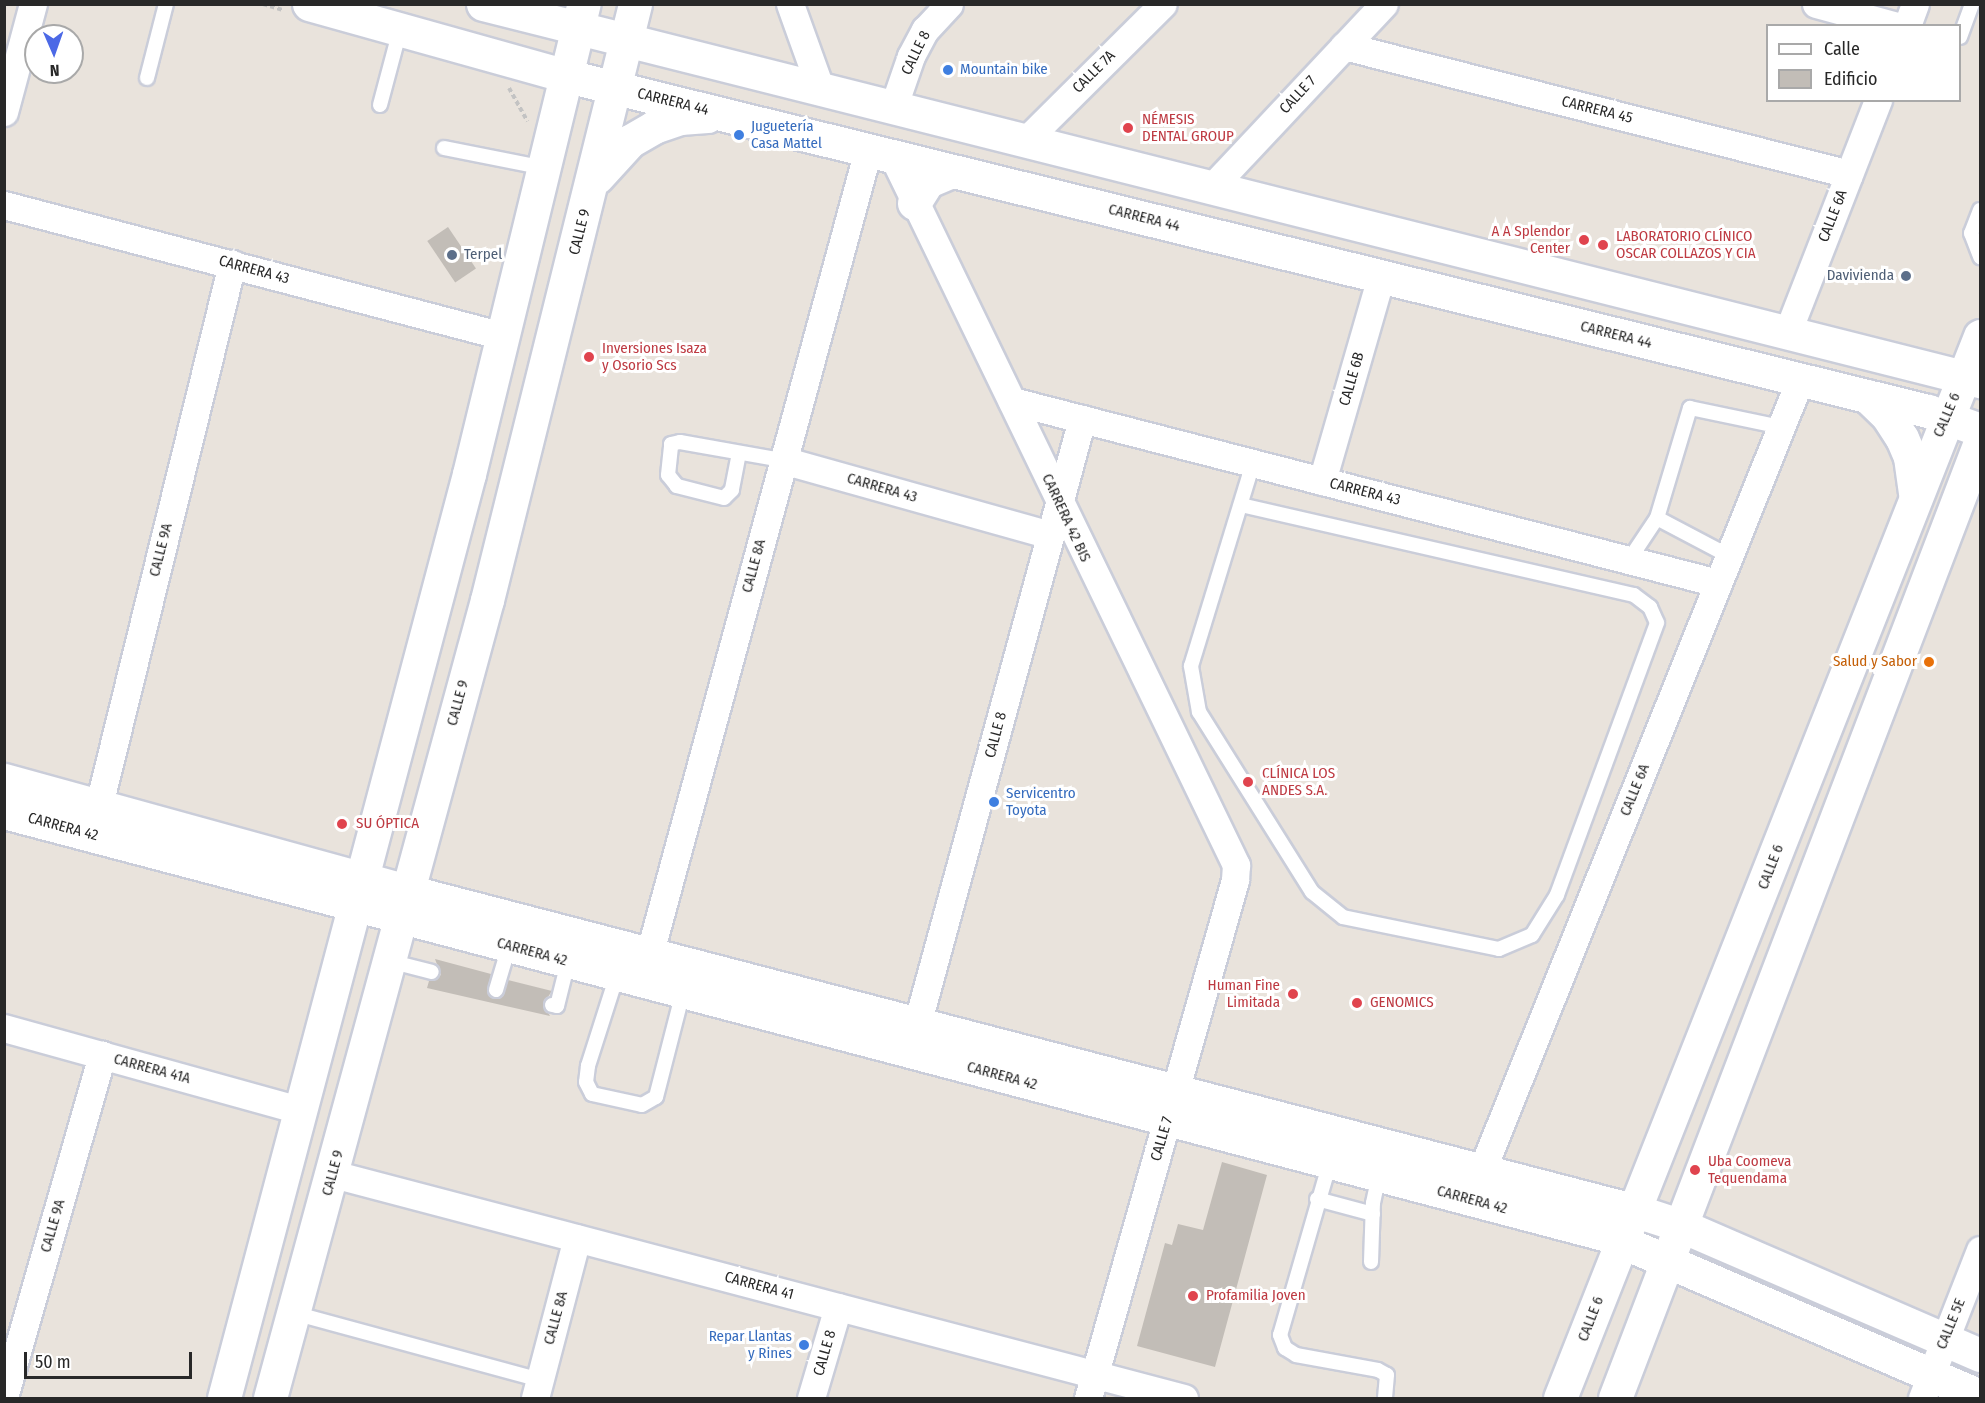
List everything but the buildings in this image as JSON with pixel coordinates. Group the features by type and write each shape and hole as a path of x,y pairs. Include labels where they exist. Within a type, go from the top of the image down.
{"main road":[{"name":"CARRERA 44","path":"309,4 567,76 1868,396 1946,416 1980,430"},
{"path":"483,4 581,17 627,42 1972,378"},
{"name":"CALLE 9","path":"270,1398 333,1174 387,960 487,600 616,88 635,4"},
{"path":"224,1398 469,474 581,17"},
{"path":"592,183 630,141 654,127 680,118 736,118"},
{"path":"1098,159 1134,216"},
{"path":"914,203 928,182 951,171"},
{"path":"1381,277 1395,258 1418,249 1474,264 1488,256"},
{"name":"CALLE 6","path":"1560,1398 1630,1226 1946,416 1972,378 1980,336"},
{"path":"1868,396 1887,415 1902,438 1914,478 1915,499"},
{"path":"1615,1398 1670,1260 1980,442"},
{"path":"469,474 497,556"},
{"path":"419,661 487,600"},
{"name":"CARRERA 42","path":"4,780 95,820 358,891 636,970 914,1038 1630,1226 1682,1226 1980,1354"},
{"name":"CARRERA 42","path":"4,812 95,820"},
{"name":"CARRERA 42","path":"403,904 509,946 568,962 636,970 683,992 914,1038"},
{"name":"CARRERA 42","path":"1171,1106 1330,1162 1379,1175 1476,1186"},
{"name":"CARRERA 42","path":"1630,1226 1670,1260 1927,1387 1980,1396"}],"street":[{"path":"4,112 33,4"},
{"path":"790,4 821,90"},
{"name":"CALLE 8","path":"893,108 911,56 925,30 949,4"},
{"name":"CALLE 7A","path":"1025,141 1163,4"},
{"name":"CALLE 7","path":"1212,187 1384,4"},
{"path":"1816,4 1891,24"},
{"path":"1908,24 1915,4"},
{"name":"CARRERA 45","path":"1344,46 1849,174"},
{"name":"CALLE 6A","path":"1788,331 1877,102"},
{"name":"CARRERA 42 BIS","path":"881,153 914,203 1012,401 1059,504 1236,865 1235,880"},
{"name":"CALLE 8A","path":"636,970 782,460 881,153"},
{"name":"CARRERA 43","path":"4,205 503,336"},
{"name":"CALLE 9A","path":"95,820 232,264"},
{"name":"CALLE 6B","path":"1322,481 1381,277"},
{"name":"CALLE 6A","path":"1476,1186 1800,380"},
{"name":"CARRERA 43","path":"1012,401 1718,583"},
{"name":"CALLE 8","path":"914,1038 1082,419"},
{"name":"CARRERA 43","path":"782,460 1050,535"},
{"name":"CALLE 7","path":"1092,1387 1235,880"},
{"name":"CARRERA 41A","path":"4,1028 300,1110"},
{"name":"CALLE 9A","path":"4,1397 102,1055"},
{"name":"CARRERA 41","path":"333,1174 838,1307 1092,1387 1184,1398"},
{"name":"CALLE 8A","path":"538,1389 577,1238"},
{"name":"CALLE 5E","path":"1927,1387 1980,1250"},
{"name":"CALLE 8","path":"812,1398 838,1307"}],"lane":[{"path":"147,78 166,4"},
{"path":"1961,32 1972,4"},
{"path":"380,105 400,30"},
{"path":"444,148 545,168"},
{"path":"1980,210 1971,233 1980,257"},
{"path":"1629,560 1657,518 1690,408 1781,427"},
{"path":"739,453 732,490 724,498 677,486 668,475 671,444 680,442 782,460"},
{"path":"1241,505 1634,595 1650,607 1657,623 1557,895 1532,935 1499,950 1343,917 1312,892 1199,712 1191,666 1253,463"},
{"path":"1657,518 1729,556"},
{"path":"495,989 509,946"},
{"path":"387,960 432,972"},
{"path":"552,1005 557,1006 568,962"},
{"path":"636,970 588,1066 586,1082 592,1094 642,1105 656,1097 683,992"},
{"path":"1330,1162 1317,1200 1280,1335 1284,1348 1296,1355 1378,1370 1387,1375 1385,1398"},
{"path":"1371,1262 1373,1214 1379,1175"},
{"path":"1317,1200 1373,1214"},
{"path":"294,1313 538,1389"}],"path":[{"path":"504,83 519,99 528,126"}],"place":[{"name":"Mountain bike","path":"948,70"},
{"name":"NÉMESIS DENTAL GROUP","path":"1128,128"},
{"name":"Juguetería Casa Mattel","path":"739,135"},
{"name":"A A Splendor Center","path":"1584,240"},
{"name":"LABORATORIO CLÍNICO OSCAR COLLAZOS Y CIA","path":"1603,245"},
{"name":"Terpel","path":"452,255"},
{"name":"Davivienda","path":"1906,276"},
{"name":"Inversiones Isaza y Osorio Scs","path":"589,357"},
{"name":"Salud y Sabor","path":"1929,662"},
{"name":"CLÍNICA LOS ANDES S.A.","path":"1248,782"},
{"name":"Servicentro Toyota","path":"994,802"},
{"name":"SU ÓPTICA","path":"342,824"},
{"name":"Human Fine Limitada","path":"1293,994"},
{"name":"GENOMICS","path":"1357,1003"},
{"name":"Uba Coomeva Tequendama","path":"1695,1170"},
{"name":"Profamilia Joven","path":"1193,1296"},
{"name":"Repar Llantas y Rines","path":"804,1345"}]}
